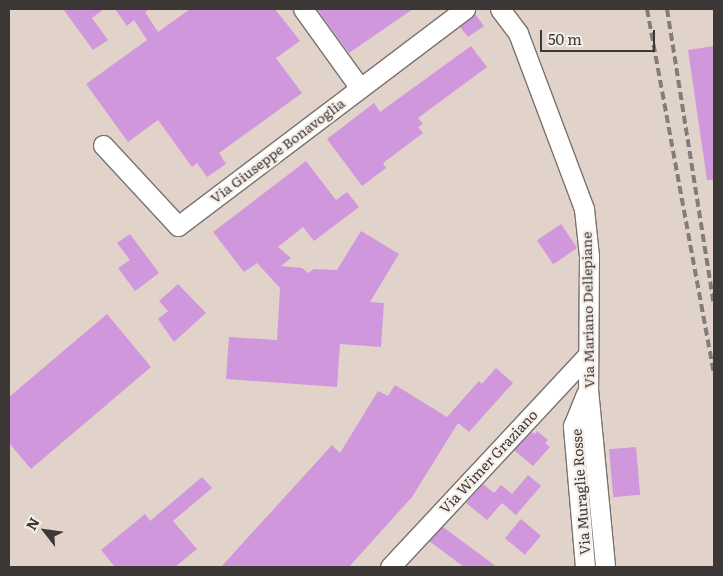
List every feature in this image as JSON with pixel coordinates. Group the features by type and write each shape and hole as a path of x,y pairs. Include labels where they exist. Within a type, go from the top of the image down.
{"street":[{"path":"303,9 360,88"},
{"name":"Via Giuseppe Bonavoglia","path":"103,145 178,226 465,9"},
{"name":"Via Mariano Dellepiane","path":"500,9 518,33 584,209 589,256 588,389 605,567"},
{"name":"Via Wimer Graziano","path":"390,567 587,356"},
{"name":"Via Muraglie Rosse","path":"585,567 573,426 588,389"}],"shaded area":[{"path":"9,9 714,9 714,567 9,567"}],"building":[{"path":"63,9 104,9 92,18 108,40 93,50"},
{"path":"115,9 150,9 145,12 158,32 190,9 275,9 300,41 276,58 302,93 219,153 226,164 207,177 197,163 192,167 158,120 128,142 86,84 147,40 134,20 127,26"},
{"path":"317,9 413,9 349,53"},
{"path":"475,14 484,26 468,37 460,27"},
{"path":"471,46 487,67 418,118 423,124 418,127 423,133 383,163 386,168 362,186 327,139 374,103 380,112"},
{"path":"714,46 714,180 707,180 688,50"},
{"path":"306,161 336,200 347,192 359,207 314,241 303,227 278,247 291,258 281,266 302,268 308,273 314,269 337,270 361,231 399,254 370,302 384,303 381,347 340,344 337,387 226,379 229,337 277,340 280,288 257,263 244,272 213,232"},
{"path":"561,224 577,248 553,264 537,240"},
{"path":"130,234 159,273 135,291 118,268 130,260 117,243"},
{"path":"178,284 206,313 174,342 158,319 168,311 159,301"},
{"path":"107,314 151,367 31,469 9,443 9,397"},
{"path":"496,368 513,383 469,432 458,423 412,497 349,567 221,567 332,445 340,453 378,391 388,396 395,385 447,417 479,381 482,384"},
{"path":"537,431 548,440 545,443 550,447 533,466 514,450 532,432 535,434"},
{"path":"636,447 640,495 613,497 609,449"},
{"path":"528,475 541,486 516,515 502,503 487,520 466,503 483,484 494,493 501,485 512,494"},
{"path":"202,477 212,488 173,521 197,549 175,567 115,567 101,550 145,514 150,521"},
{"path":"521,519 541,536 525,555 505,538"},
{"path":"443,527 497,567 464,567 429,541"}],"railway":[{"path":"647,9 714,373"},
{"path":"667,9 714,305"}]}
